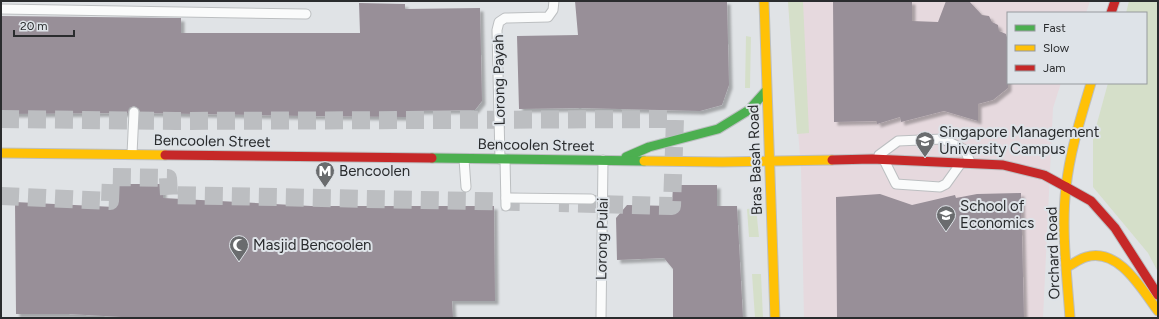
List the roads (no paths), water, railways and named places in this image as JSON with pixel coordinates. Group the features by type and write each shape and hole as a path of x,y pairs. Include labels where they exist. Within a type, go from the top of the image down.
{"main road":[{"name":"Bras Basah Road","path":"764,1 775,318"},
{"path":"1111,12 1115,1"},
{"name":"Orchard Road","path":"1070,318 1066,267 1066,187 1079,124 1091,84"},
{"path":"619,160 649,147 718,129 732,122 749,110 766,91"},
{"name":"Bencoolen Street","path":"1,153 603,160 769,161 872,159 966,162 1003,165 1044,175 1091,201 1115,228 1150,280 1158,295"},
{"path":"1066,267 1087,256 1102,256 1117,263 1129,274 1158,311"}],"lane":[{"name":"Lorong Payah","path":"503,159 497,30 499,22 505,18 548,17 553,10 554,1"},
{"path":"1,9 35,14 306,14"},
{"path":"132,154 134,112"},
{"path":"872,159 898,141 943,139 965,150 966,162 946,184 940,187 896,184 884,160"},
{"path":"464,159 466,187"},
{"path":"503,159 506,202 591,199"},
{"name":"Lorong Pulai","path":"601,318 603,160"}],"tunnel":[{"path":"1,119 176,121 675,119 672,206 559,203"},
{"path":"1,196 110,201 111,177 168,178 169,195 525,202"}],"place":[{"name":"Singapore Management University Campus","path":"925,158"},
{"name":"Bencoolen","path":"325,188"},
{"name":"School of Economics","path":"946,232"},
{"name":"Masjid Bencoolen","path":"239,262"}]}
